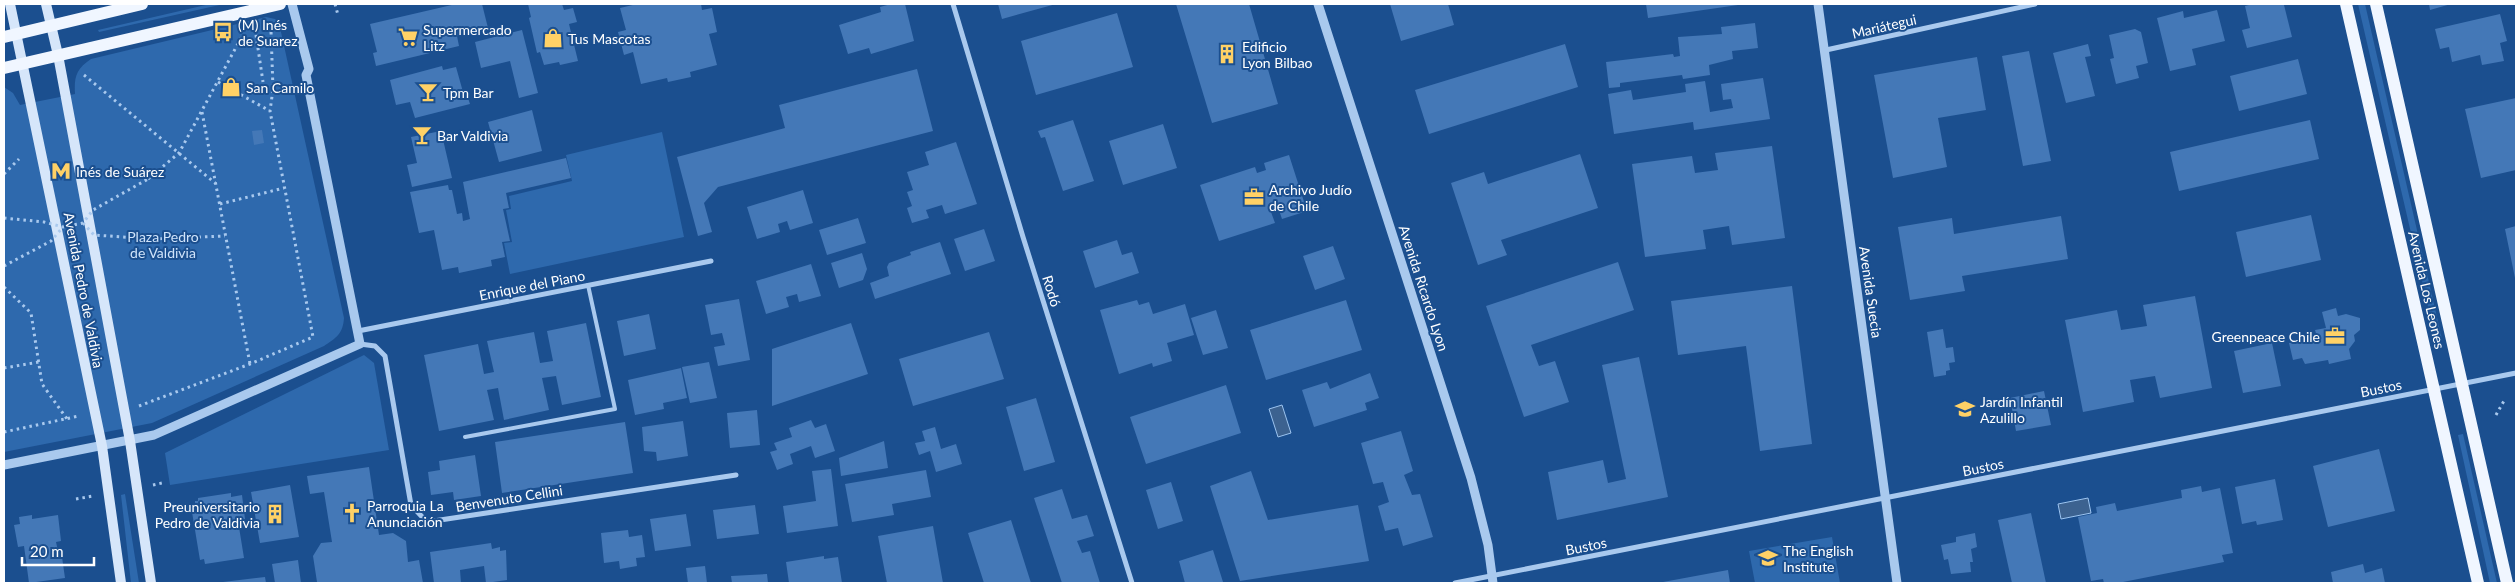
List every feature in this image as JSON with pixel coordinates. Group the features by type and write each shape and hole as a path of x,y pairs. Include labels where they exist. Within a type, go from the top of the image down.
{"main road":[{"name":"Avenida Pedro de Valdivia","path":"10,4 24,63 102,446 121,583"},
{"name":"Avenida Pedro de Valdivia","path":"46,4 58,55 130,441 151,583"},
{"path":"4,37 142,4"},
{"path":"4,68 280,4"},
{"name":"Avenida Los Leones","path":"2346,4 2478,583"},
{"name":"Avenida Los Leones","path":"2376,4 2460,384 2507,583"}],"street":[{"path":"4,465 154,435 360,344 306,76 309,69 292,4"},
{"name":"Rodó","path":"953,4 1023,236 1132,583"},
{"name":"Avenida Ricardo Lyon","path":"1318,4 1472,478 1493,579"},
{"name":"Avenida Suecia","path":"1818,4 1826,50 1897,583"},
{"name":"Mariátegui","path":"1826,50 2035,4"},
{"name":"Enrique del Piano","path":"358,330 711,261"},
{"name":"Benvenuto Cellini","path":"360,344 375,346 385,356 411,505 427,522 736,475"},
{"name":"Bustos","path":"1455,583 1493,579 1885,497 2516,373"}],"lane":[{"path":"464,437 615,409 588,285"}],"path":[{"path":"335,4 338,15"},
{"path":"124,408 148,404 313,337 270,111 273,89 271,31"},
{"path":"256,34 262,82"},
{"path":"4,218 44,222 63,227 83,223 93,210 148,179 179,153 241,38"},
{"path":"84,75 215,184"},
{"path":"218,82 270,111"},
{"path":"202,112 250,364"},
{"path":"4,174 19,159"},
{"path":"219,204 284,188"},
{"path":"83,223 94,234 153,238 226,236"},
{"path":"4,266 51,241 63,227"},
{"path":"4,287 31,313 42,384 67,418"},
{"path":"4,368 38,362"},
{"path":"2496,415 2505,399"},
{"path":"4,432 67,418 95,414"}],"green space":[{"path":"210,4 224,4 99,32 98,30"},
{"path":"2358,4 2365,4 2442,339 2436,341"},
{"name":"Plaza Pedro de Valdivia","path":"266,17 275,19 279,23 344,318 340,332 324,346 152,423 4,452 4,87 13,93 20,105 75,94 77,74 82,66 91,59"},
{"path":"662,132 684,237 510,274 504,243 512,242 506,210 511,209 509,196 572,181 566,155"},
{"path":"364,355 374,363 389,450 170,485 165,453"},
{"path":"2463,434 2497,583 2490,583 2458,435"},
{"path":"125,494 139,583 131,583 121,495"},
{"path":"1832,537 1840,583 1755,583 1749,551"}],"shaded area":[{"path":"1282,405 1291,433 1278,437 1269,409"},
{"path":"2088,498 2091,513 2061,519 2058,504"}],"building":[{"name":"Supermercado Litz","path":"456,4 482,4 488,28 457,36 459,46 376,66 373,53 377,52 370,24"},
{"name":"Tus Mascotas","path":"528,4 562,4 564,10 573,8 577,22 569,24 578,61 560,65 559,62 544,65 540,52 537,53 529,18 531,17"},
{"path":"637,4 701,4 702,10 712,8 717,32 709,34 717,65 690,72 691,77 668,82 667,78 641,84 633,52 624,55 618,32 626,30 620,8"},
{"path":"891,4 905,4 914,41 871,54 869,48 848,54 839,25 881,12 880,7"},
{"path":"998,4 1056,4 1002,19"},
{"name":"Edificio Lyon Bilbao","path":"1176,4 1249,4 1278,104 1212,123"},
{"path":"1390,4 1448,4 1454,25 1401,41"},
{"path":"1646,4 1738,4 1738,5 1648,18"},
{"path":"2253,4 2284,5 2292,37 2247,48 2242,30 2250,28 2245,6"},
{"path":"2429,4 2451,4 2430,10"},
{"path":"2217,10 2225,41 2192,49 2196,65 2170,71 2157,18 2183,11 2184,18"},
{"path":"1117,13 1133,67 1036,95 1021,41"},
{"path":"2500,14 2507,41 2500,43 2504,61 2482,65 2480,55 2452,62 2449,47 2440,49 2435,29"},
{"path":"1755,23 1758,48 1732,51 1733,59 1709,65 1710,75 1683,79 1682,75 1620,83 1620,87 1609,88 1606,62 1673,54 1674,57 1680,56 1678,37 1722,34 1721,27"},
{"path":"2135,29 2141,32 2148,63 2136,66 2139,78 2116,84 2110,59 2114,58 2109,35"},
{"path":"522,30 538,93 519,98 510,61 481,68 475,42"},
{"path":"1565,44 1578,87 1429,134 1415,90"},
{"path":"2088,44 2091,56 2085,57 2095,96 2066,103 2053,53"},
{"path":"2029,51 2051,161 2023,166 2002,56"},
{"path":"1977,57 1986,110 1938,118 1947,167 1893,178 1874,75"},
{"path":"2298,59 2307,94 2239,111 2230,76"},
{"name":"Tpm Bar","path":"442,66 443,70 456,67 463,92 466,92 470,104 415,118 410,102 396,105 390,80"},
{"path":"917,69 933,131 718,187 704,203 712,232 698,236 677,157 785,128 779,105"},
{"path":"1763,78 1770,119 1694,130 1693,122 1614,134 1608,94 1631,90 1633,100 1686,92 1685,84 1705,81 1710,112 1733,108 1731,99 1723,100 1721,84"},
{"path":"2516,98 2516,170 2481,178 2465,109"},
{"path":"532,110 542,151 499,162 488,122"},
{"path":"1073,120 1094,181 1063,191 1045,137 1041,138 1038,131"},
{"path":"2310,120 2319,159 2179,191 2170,152"},
{"path":"1163,124 1177,168 1123,185 1109,141"},
{"path":"262,130 264,143 254,145 252,131"},
{"path":"441,131 452,178 412,187 407,165 417,163 411,137"},
{"path":"956,142 977,204 945,214 942,205 926,210 929,218 912,223 907,208 912,206 907,192 913,190 907,172 929,165 925,152"},
{"path":"1772,146 1785,238 1732,245 1729,226 1703,230 1706,249 1645,257 1632,164 1692,156 1695,173 1718,170 1715,153"},
{"path":"1580,154 1598,208 1501,240 1507,255 1478,265 1451,183 1484,172 1488,184"},
{"name":"Archivo Judío de Chile","path":"1289,155 1307,211 1282,219 1279,210 1271,212 1275,223 1219,241 1200,185 1255,167 1257,173 1266,170 1264,163"},
{"path":"566,158 571,178 506,193 509,208 503,209 510,241 502,242 505,257 491,260 492,266 459,273 458,267 442,270 434,230 419,233 410,192 448,185 449,190 452,190 457,214 462,213 463,221 470,219 463,182"},
{"path":"803,190 813,223 790,230 787,221 778,224 780,232 757,239 747,207"},
{"path":"2311,215 2321,260 2246,277 2236,232"},
{"path":"2061,216 2068,259 1962,276 1965,291 1910,300 1898,227 1952,218 1954,234"},
{"path":"858,218 866,243 827,255 819,230"},
{"path":"2516,226 2516,278 2515,278 2505,229"},
{"path":"984,229 995,261 965,271 954,239"},
{"path":"1117,240 1122,255 1132,252 1139,273 1095,288 1083,251"},
{"path":"940,242 951,274 875,299 870,283 889,276 887,267 889,263 911,255 910,252"},
{"path":"1333,246 1345,279 1315,290 1303,256"},
{"path":"862,253 867,269 863,280 839,288 831,263"},
{"path":"1618,262 1634,310 1531,345 1539,366 1555,361 1569,402 1524,417 1486,306"},
{"path":"811,264 821,296 799,302 797,294 786,297 789,307 766,314 756,281"},
{"path":"1792,286 1812,444 1760,451 1746,346 1678,355 1671,301"},
{"path":"2195,296 2212,388 2160,398 2155,376 2130,380 2134,402 2083,412 2065,320 2117,310 2121,330 2147,326 2143,305"},
{"path":"739,299 750,360 718,366 714,347 725,345 722,333 711,335 705,305"},
{"path":"1137,300 1139,305 1149,302 1153,314 1185,304 1194,335 1167,343 1172,361 1153,367 1152,363 1119,374 1100,310"},
{"path":"1346,300 1362,350 1266,380 1250,330"},
{"name":"Greenpeace Chile","path":"2336,308 2338,316 2346,314 2360,318 2360,330 2354,335 2355,341 2349,349 2351,359 2329,364 2328,360 2305,364 2302,358 2293,360 2289,343 2317,337 2315,330 2326,328 2322,312"},
{"path":"1216,310 1228,348 1203,355 1191,318"},
{"path":"649,314 656,349 624,356 617,321"},
{"path":"586,323 601,397 562,405 556,376 542,378 549,410 504,420 498,388 487,390 494,420 439,431 424,355 478,344 484,374 494,372 487,341 534,332 540,363 553,361 547,331"},
{"path":"851,323 868,374 772,406 772,349"},
{"path":"1943,329 1946,348 1953,347 1955,362 1949,363 1950,370 1946,371 1946,375 1934,377 1927,332"},
{"path":"989,332 1004,379 913,406 899,359"},
{"path":"2272,343 2281,386 2243,393 2234,351"},
{"path":"1639,357 1668,497 1557,520 1548,472 1603,460 1608,483 1626,479 1602,365"},
{"path":"709,362 717,398 690,403 682,367"},
{"path":"681,368 687,398 663,403 664,409 635,415 628,380"},
{"path":"1370,373 1379,398 1365,403 1367,410 1314,427 1302,390 1327,382 1330,389"},
{"path":"1226,385 1241,433 1146,464 1130,417"},
{"path":"2044,391 2051,425 2016,431 2010,398"},
{"path":"1036,398 1055,462 1024,471 1006,407"},
{"path":"757,410 760,445 730,448 727,413"},
{"path":"811,420 815,428 826,424 835,451 815,458 811,446 790,454 793,464 777,470 770,452 777,450 774,443 792,437 789,428"},
{"path":"683,421 688,456 657,461 656,452 644,451 642,427"},
{"path":"625,422 633,473 502,493 495,442"},
{"path":"935,427 941,449 956,444 962,464 936,472 930,451 919,455 915,443 925,441 922,431"},
{"path":"1401,431 1413,471 1404,475 1412,495 1420,494 1433,537 1403,546 1398,528 1385,531 1378,506 1389,502 1383,482 1373,484 1361,443"},
{"path":"884,441 888,468 841,476 839,458"},
{"path":"2379,449 2395,511 2328,527 2313,466"},
{"path":"475,455 481,496 454,500 453,492 431,495 428,472 440,470 439,461"},
{"name":"Parroquia La Anunciación","path":"369,467 379,535 393,533 406,541 408,562 419,560 423,583 317,582 313,556 321,543 332,542 324,492 310,494 307,476"},
{"path":"831,469 838,526 787,533 783,506 816,501 812,471"},
{"path":"926,470 931,497 892,504 894,515 852,522 845,484"},
{"path":"1251,471 1268,520 1358,505 1369,561 1240,581 1210,486"},
{"path":"2275,479 2283,520 2257,525 2256,521 2242,524 2235,487"},
{"path":"1171,482 1183,521 1158,529 1146,490"},
{"name":"Preuniversitario Pedro de Valdivia","path":"290,485 299,537 260,543 251,492"},
{"path":"2201,486 2202,492 2220,488 2233,553 2222,555 2224,562 2118,583 2104,583 2103,579 2091,581 2078,517 2097,513 2096,507 2115,503 2117,511 2182,498 2181,490"},
{"path":"1062,489 1072,519 1087,515 1094,536 1077,541 1082,553 1090,551 1100,583 1062,583 1034,498"},
{"path":"231,493 231,497 242,495 245,519 238,521 244,558 205,564 204,559 200,560 191,506 195,506 195,501 198,501 198,498"},
{"path":"755,505 759,534 717,539 713,510"},
{"path":"2031,513 2046,583 2012,583 1998,520"},
{"path":"686,514 691,546 655,551 650,519"},
{"path":"32,515 32,519 58,515 61,541 56,542 58,551 61,550 65,578 29,583 24,546 18,547 14,525 20,524 19,517"},
{"path":"1011,520 1031,583 984,583 968,533"},
{"path":"933,526 943,583 887,583 878,536"},
{"path":"628,530 629,537 642,535 645,557 636,558 637,566 620,569 619,561 604,563 601,533"},
{"path":"1975,533 1977,547 1971,549 1973,562 1970,562 1971,572 1951,574 1948,559 1944,560 1941,545 1956,542 1956,537"},
{"path":"491,543 492,549 500,547 500,551 506,550 507,580 486,583 484,566 460,570 461,583 434,583 430,552"},
{"path":"1213,550 1223,582 1185,583 1179,561"},
{"path":"824,556 824,559 838,557 842,583 789,583 786,562"},
{"path":"298,560 301,583 275,583 272,564"},
{"path":"2363,564 2365,573 2382,568 2385,583 2333,583 2331,572"},
{"path":"705,566 707,583 688,583 686,568"},
{"path":"1728,570 1730,583 1663,583 1663,582"},
{"path":"767,574 768,583 732,583 731,576"},
{"path":"265,577 266,583 223,583 223,582"}],"place":[{"name":"(M) Inés de Suarez","path":"223,32"},
{"name":"Supermercado Litz","path":"408,37"},
{"name":"Tus Mascotas","path":"553,38"},
{"name":"Edificio Lyon Bilbao","path":"1227,54"},
{"name":"San Camilo","path":"231,87"},
{"name":"Tpm Bar","path":"428,92"},
{"name":"Bar Valdivia","path":"422,135"},
{"name":"Inés de Suárez","path":"61,171"},
{"name":"Archivo Judío de Chile","path":"1254,197"},
{"name":"Greenpeace Chile","path":"2335,336"},
{"name":"Jardín Infantil Azulillo","path":"1965,409"},
{"name":"Parroquia La Anunciación","path":"352,513"},
{"name":"Preuniversitario Pedro de Valdivia","path":"275,514"},
{"name":"The English Institute","path":"1768,558"}]}
